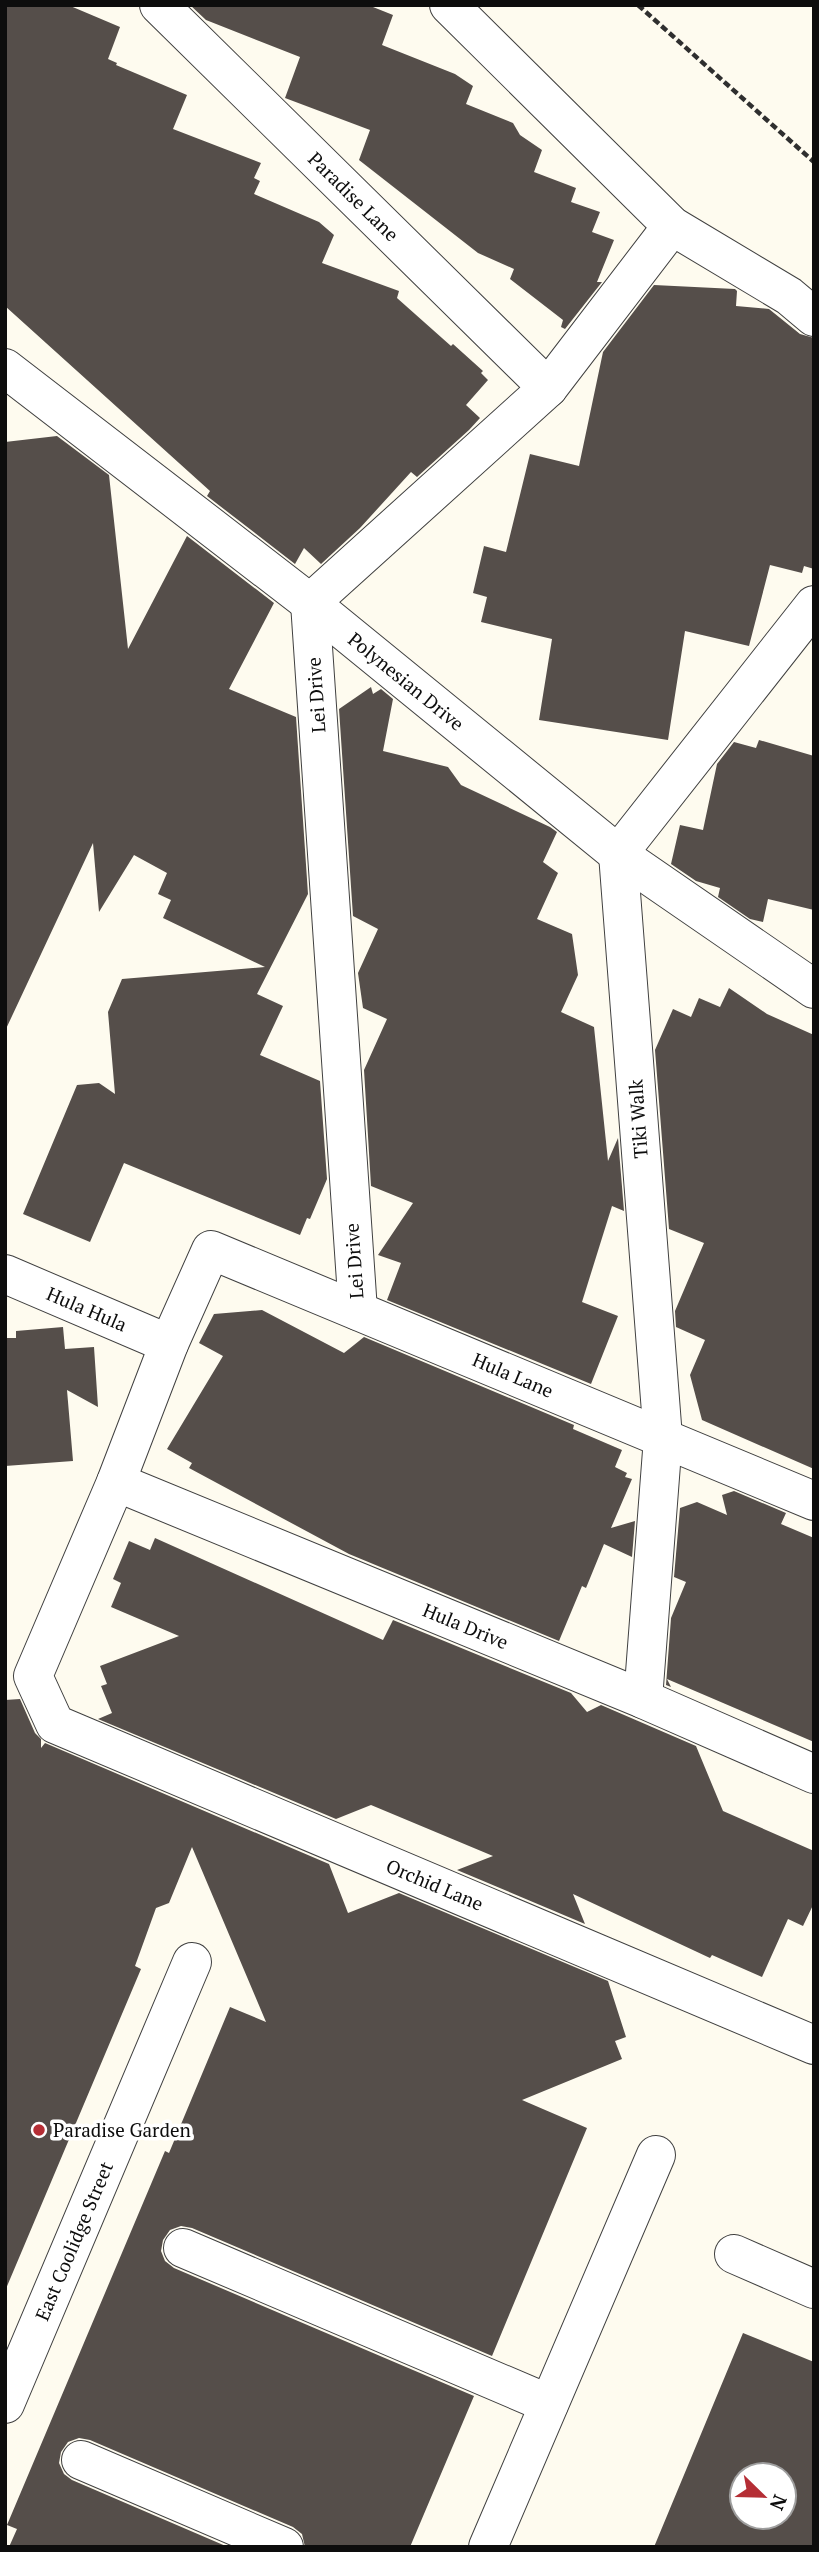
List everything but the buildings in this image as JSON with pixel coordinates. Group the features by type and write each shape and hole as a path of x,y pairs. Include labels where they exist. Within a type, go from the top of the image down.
{"street":[{"name":"Paradise Lane","path":"159,5 548,388"},
{"path":"449,5 672,226 789,296 814,317"},
{"path":"310,603 548,388 672,226"},
{"name":"Polynesian Drive","path":"5,368 310,603 618,854 814,989"},
{"name":"Lei Drive","path":"310,603 358,1311"},
{"path":"618,854 814,605"},
{"name":"Tiki Walk","path":"618,854 663,1438 643,1699"},
{"name":"Hula Lane","path":"169,1344 211,1250 814,1501"},
{"name":"Hula Hula","path":"5,1274 169,1344"},
{"path":"19,1670 116,1482 169,1344"},
{"name":"Hula Drive","path":"116,1482 643,1699 814,1774"},
{"name":"Orchid Lane","path":"19,1670 55,1724 814,2045"},
{"name":"East Coolidge Street","path":"5,2404 192,1962"},
{"path":"488,2547 656,2155"},
{"path":"183,2248 549,2404"},
{"path":"734,2254 814,2288"},
{"path":"81,2460 285,2547"}],"path":[{"path":"638,5 814,162"}],"place":[{"name":"Paradise Garden","path":"39,2130"}]}
